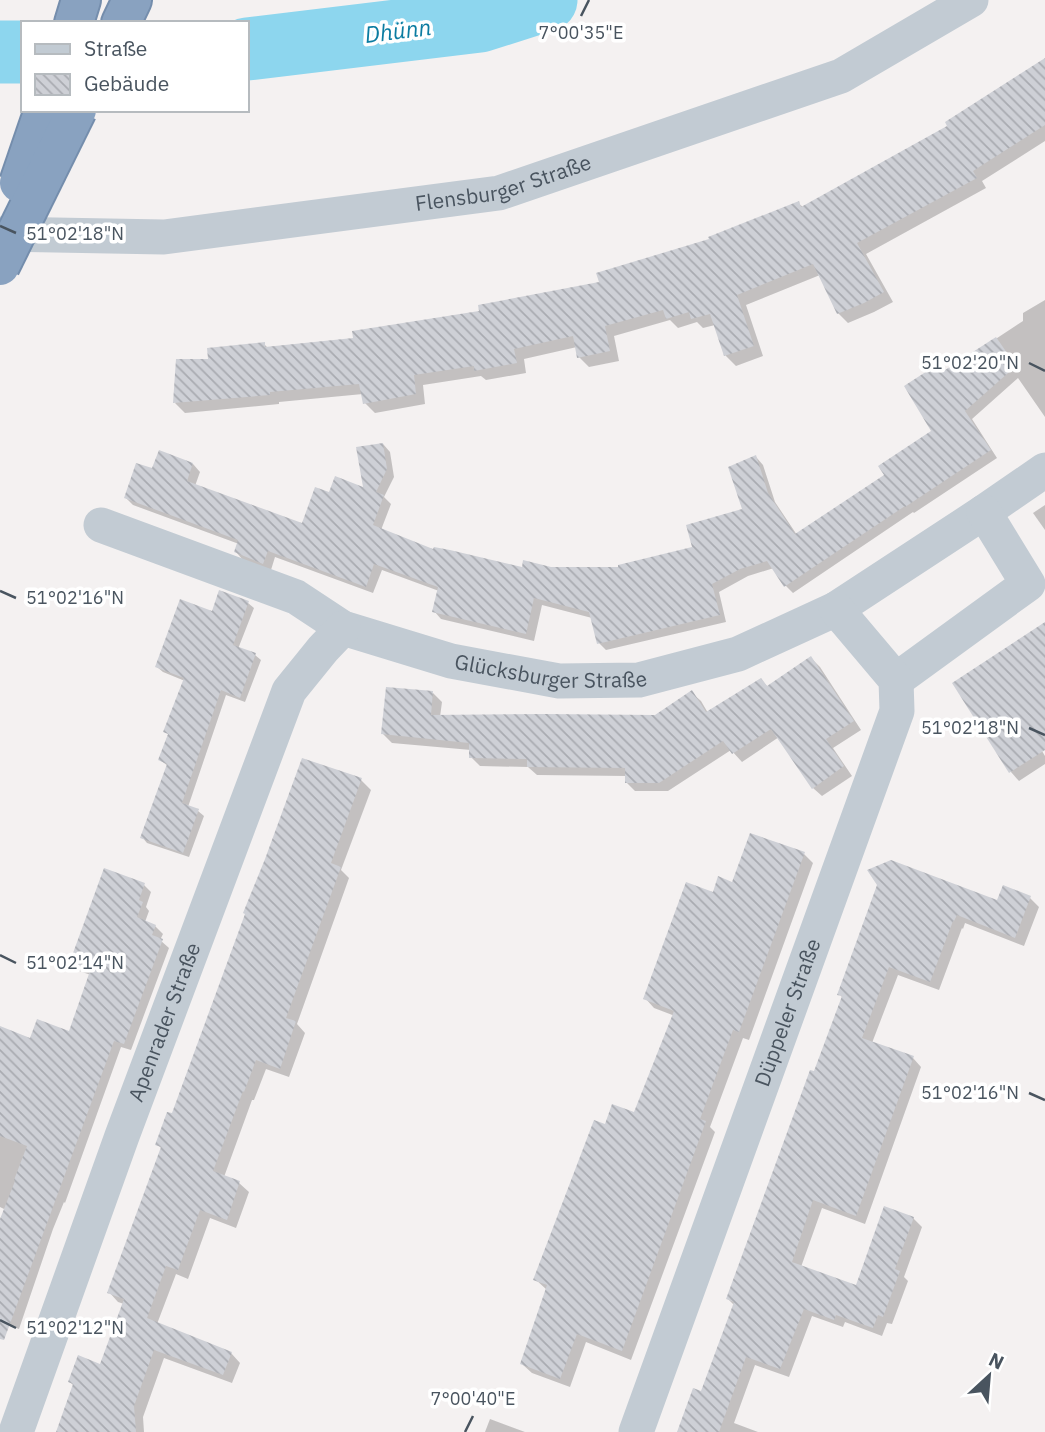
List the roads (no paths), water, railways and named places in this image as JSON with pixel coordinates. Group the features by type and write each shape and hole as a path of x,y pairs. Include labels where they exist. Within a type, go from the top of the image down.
{"highway":[{"path":"75,21 82,0"},
{"path":"122,21 132,0"},
{"path":"0,236 43,112"},
{"path":"0,266 77,112"}],"street":[{"name":"Flensburger Straße","path":"0,236 164,237 499,193 841,76 971,0"},
{"name":"Glücksburger Straße","path":"101,525 296,597 343,628 451,661 559,681 639,680 738,654 836,609 1045,470"},
{"path":"836,609 896,680 1028,584 984,512"},
{"name":"Apenrader Straße","path":"16,1432 122,1136 289,691 343,628"},
{"name":"Düppeler Straße","path":"636,1432 897,711 896,680"}],"waterway":[{"name":"Dhünn","path":"248,49 480,21 546,0"},
{"name":"Dhünn","path":"0,52 21,52"}]}
